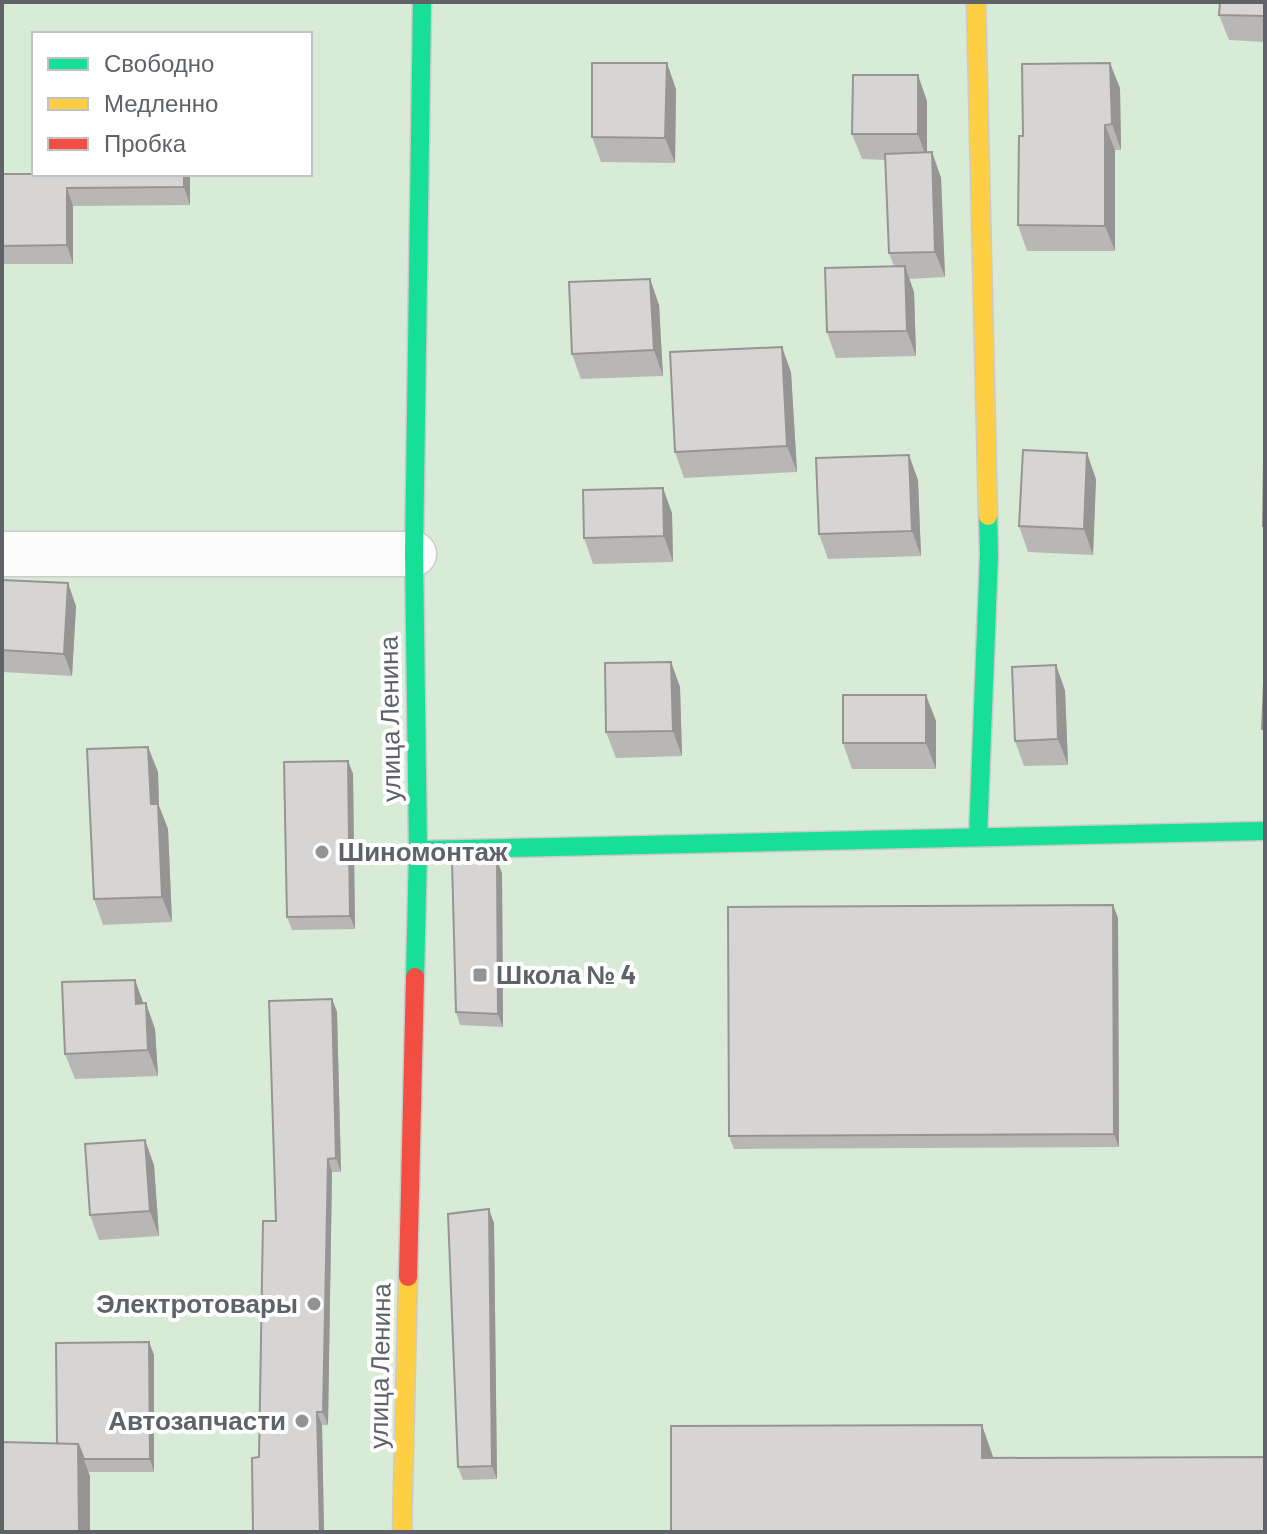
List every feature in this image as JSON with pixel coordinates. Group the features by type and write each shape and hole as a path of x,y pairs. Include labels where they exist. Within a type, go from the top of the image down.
{"street":[{"name":"улица Ленина","path":"402,1532 418,850 414,554 422,2"},
{"path":"976,2 989,554 978,837"},
{"path":"2,554 414,554"},
{"path":"418,850 1265,831"}],"green space":[{"path":"2,2 1265,2 1265,1532 2,1532"}],"building":[{"path":"1220,2 1265,2 1265,16 1219,15"},
{"path":"592,63 667,63 665,138 592,137"},
{"path":"1110,63 1112,124 1105,125 1105,226 1018,225 1019,136 1023,136 1022,64"},
{"path":"853,75 918,75 918,134 852,134"},
{"path":"932,152 935,252 889,253 885,154"},
{"path":"2,174 184,176 184,187 67,188 67,245 2,246"},
{"path":"905,266 907,331 827,332 825,268"},
{"path":"650,279 654,350 572,354 569,282"},
{"path":"782,347 787,446 675,452 670,352"},
{"path":"1023,450 1087,453 1084,529 1019,526"},
{"path":"909,455 912,531 819,534 816,458"},
{"path":"1264,460 1265,526 1263,526"},
{"path":"663,488 664,536 584,538 583,490"},
{"path":"2,580 68,583 64,654 2,650"},
{"path":"1265,660 1265,729 1262,729"},
{"path":"671,662 673,731 606,732 605,663"},
{"path":"1056,665 1058,739 1015,741 1012,667"},
{"path":"843,695 926,695 926,743 843,743"},
{"path":"148,747 151,804 158,804 162,897 94,899 87,749"},
{"name":"Шиномонтаж","path":"348,761 350,916 287,917 284,762"},
{"path":"497,860 498,1014 456,1012 452,861"},
{"path":"1113,905 1114,1134 729,1136 728,907"},
{"path":"135,980 136,1004 146,1003 148,1050 65,1054 62,982"},
{"path":"332,999 336,1158 328,1159 323,1412 317,1412 320,1532 253,1532 252,1458 259,1457 263,1221 276,1221 269,1001"},
{"path":"145,1140 150,1211 90,1215 85,1144"},
{"path":"489,1209 492,1466 458,1467 448,1214"},
{"path":"149,1342 150,1459 84,1459 78,1444 57,1444 56,1343"},
{"path":"982,1425 982,1458 1265,1457 1265,1532 671,1532 671,1426"},
{"path":"2,1442 78,1444 79,1532 2,1532"}],"traffic: fast":[{"path":"415,977 418,850 414,554 422,2"},
{"path":"978,837 988,516"},
{"path":"418,850 1265,831"}],"traffic: slow":[{"path":"976,2 988,516"},
{"path":"402,1532 408,1277"}],"traffic: jam":[{"path":"408,1277 415,977"}],"place":[{"name":"Шиномонтаж","path":"322,852"},
{"name":"Школа № 4","path":"480,975"},
{"name":"Электротовары","path":"314,1304"},
{"name":"Автозапчасти","path":"302,1421"}]}
